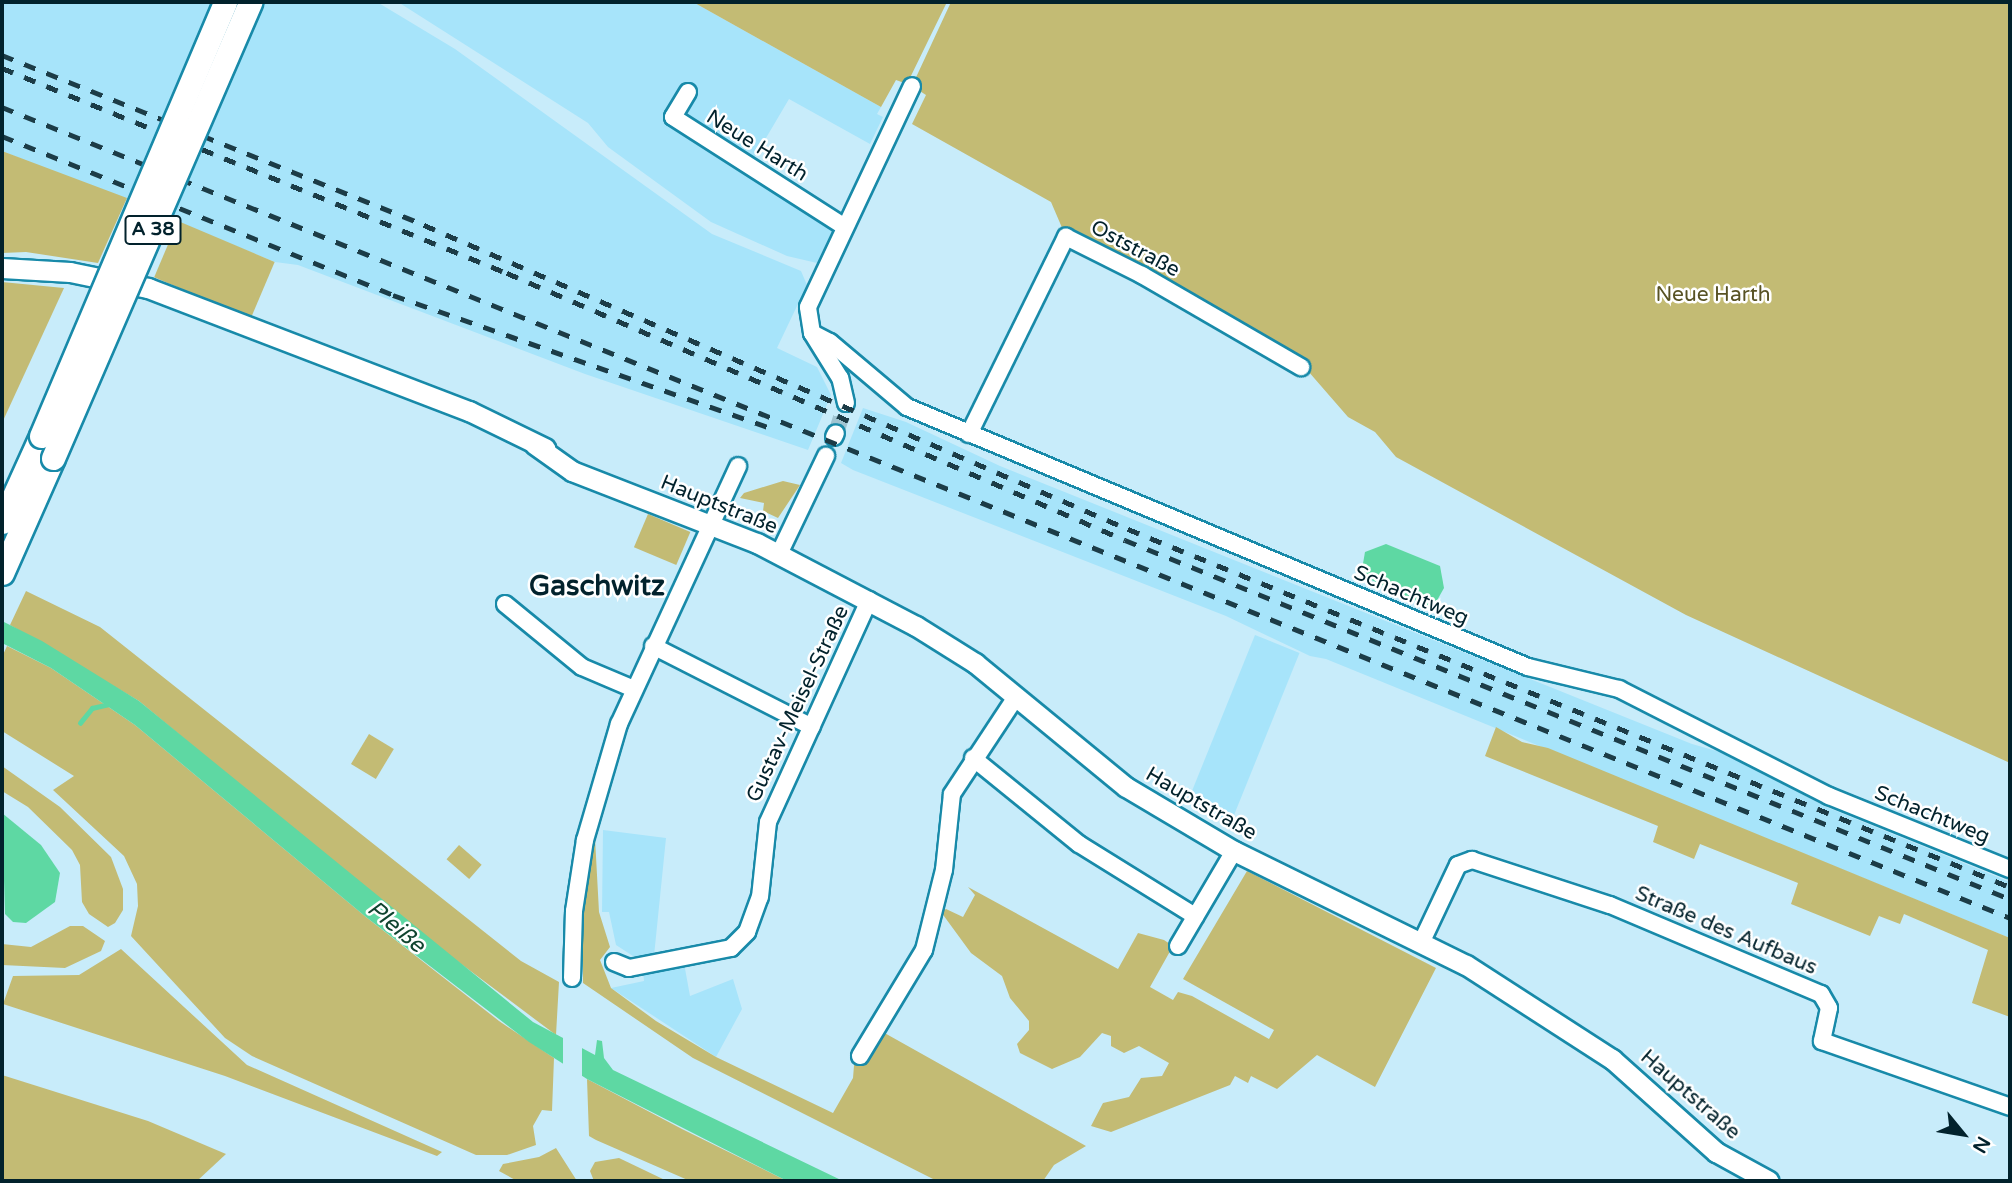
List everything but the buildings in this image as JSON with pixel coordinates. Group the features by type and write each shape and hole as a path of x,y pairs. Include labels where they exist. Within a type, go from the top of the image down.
{"highway":[{"name":"A 38","path":"2,522 94,316 225,2"},
{"name":"A 38","path":"2,573 250,2"}],"main road":[{"name":"Hauptstraße","path":"2,268 70,272 148,288 469,411 575,462 602,482 712,523 869,600 975,663 1126,787 1234,850 1422,941 1612,1059 1716,1152 1769,1181"}],"street":[{"path":"846,403 840,378 812,333 808,307 912,86"},
{"name":"Neue Harth","path":"688,92 673,117 845,227"},
{"name":"Oststraße","path":"969,434 1066,237 1142,275 1301,367"},
{"name":"Schachtweg","path":"812,333 830,342 907,407 1528,667 1619,689 1829,796 2010,869"},
{"path":"779,554 826,456"},
{"path":"572,978 574,911 585,840 634,689 738,466"},
{"name":"Gustav-Meisel-Straße","path":"614,962 629,968 730,948 747,932 760,897 768,822 869,600"},
{"path":"505,604 582,667 634,689"},
{"path":"653,646 812,727"},
{"path":"860,1056 924,950 944,870 948,808 973,758 1016,697"},
{"path":"973,758 1079,844 1195,916"},
{"path":"1178,946 1234,850"},
{"name":"Straße des Aufbaus","path":"1422,941 1458,865 1472,860 1610,905 1821,994 1829,1007 1822,1041 2010,1107"}],"shaded area":[{"path":"2,2 377,2 455,49 712,234 801,271 807,285 777,348 817,367 831,395 808,450 585,374 298,265 275,262 2,151"},
{"path":"398,2 693,2 881,107 877,114 883,117 870,144 789,99 747,170 835,225 817,263 787,256 711,222 608,147 588,123"},
{"path":"863,408 906,422 1000,466 1692,744 1734,756 1824,806 2010,882 2010,938 1326,659 1310,656 1226,616 853,470 841,463"},
{"path":"1255,635 1300,653 1231,822 1187,804"},
{"path":"603,830 666,838 654,956 633,956 616,945 609,912 602,912"},
{"path":"684,963 690,996 733,979 742,1009 716,1057 611,988 644,981 643,970"}],"green space":[{"path":"693,2 947,2 907,84 896,80 881,107"},
{"name":"Neue Harth","path":"951,2 2010,2 2010,763 1686,615 1396,457 1375,432 1348,417 1308,371 1142,275 1066,237 1051,202 912,124 926,95 912,86"},
{"path":"2,151 127,198 98,263 26,252 2,253"},
{"path":"178,221 275,262 251,318 154,277"},
{"path":"2,282 64,288 2,423"},
{"path":"783,481 800,485 778,518 763,511 764,503 740,498 744,493"},
{"path":"648,514 690,532 676,565 634,547"},
{"path":"26,591 100,627 521,961 559,982 556,1035 405,922 139,701 10,625"},
{"path":"7,646 51,668 135,725 366,917 499,1021 554,1058 552,1111 542,1110 533,1126 536,1145 507,1155 476,1155 252,1056 225,1038 131,936 138,906 137,884 124,856 53,790 74,776 2,731 2,657"},
{"path":"1496,727 1522,742 1548,748 2010,938 2010,1017 1972,1003 1988,950 1904,914 1900,924 1879,916 1870,936 1791,904 1798,883 1700,844 1694,859 1653,842 1658,826 1485,756"},
{"path":"369,734 394,749 376,779 351,764"},
{"path":"2,766 60,807 111,857 123,889 123,910 115,923 108,927 89,914 82,902 80,865 72,850 28,807 2,791"},
{"path":"595,838 599,912 610,947 600,960 611,988 656,1021 716,1057 833,1113 853,1078 855,1053 881,1031 1086,1146 1054,1165 1043,1181 937,1181 693,1058 583,983 583,917"},
{"path":"459,845 482,865 469,879 447,859"},
{"path":"1247,871 1436,968 1375,1087 1317,1055 1277,1089 1251,1076 1248,1083 1235,1076 1230,1085 1111,1132 1091,1126 1103,1103 1129,1097 1141,1078 1162,1076 1169,1063 1139,1046 1124,1053 1111,1046 1111,1036 1102,1033 1080,1057 1052,1069 1020,1053 1017,1044 1029,1030 1029,1021 1010,998 1002,976 971,953 941,912 946,909 963,917 975,895 968,887 1118,969 1138,933 1164,940 1173,946 1150,987 1173,1000 1178,992 1192,996 1269,1039 1274,1030 1183,979"},
{"path":"70,926 83,926 105,941 101,951 65,968 2,965 2,944 31,947"},
{"path":"121,949 247,1065 442,1152 437,1156 225,1076 3,1004 13,976 79,975"},
{"path":"2,1075 148,1121 226,1154 197,1181 2,1181"},
{"path":"587,1079 787,1181 690,1181 596,1140 589,1136"},
{"path":"556,1148 577,1181 517,1181 499,1171 503,1164 539,1157"},
{"path":"619,1158 667,1181 594,1181 590,1171 595,1162"}],"water":[{"path":"1386,544 1440,566 1444,588 1435,604 1427,606 1361,575 1365,552"},
{"name":"Pleiße","path":"2,621 42,641 139,701 533,1022 595,1055 597,1040 602,1041 604,1058 613,1070 843,1181 787,1181 587,1079 529,1042 366,917 135,725 51,668 2,643"},
{"path":"2,813 41,845 60,873 55,902 26,923 13,922 5,914"}],"pier":[{"path":"563,1035 582,1045 582,1080 563,1067"}],"waterway":[{"path":"80,723 92,708 110,704"}],"tunnel":[{"path":"836,433 846,403"}],"railway":[{"path":"2,55 424,225 1128,529 2010,887"},
{"path":"2,68 507,273 1125,540 2010,899"},
{"path":"2,107 2010,918"},
{"path":"2,136 393,295 767,427"}],"district":[{"name":"Gaschwitz","path":"597,586"}]}
